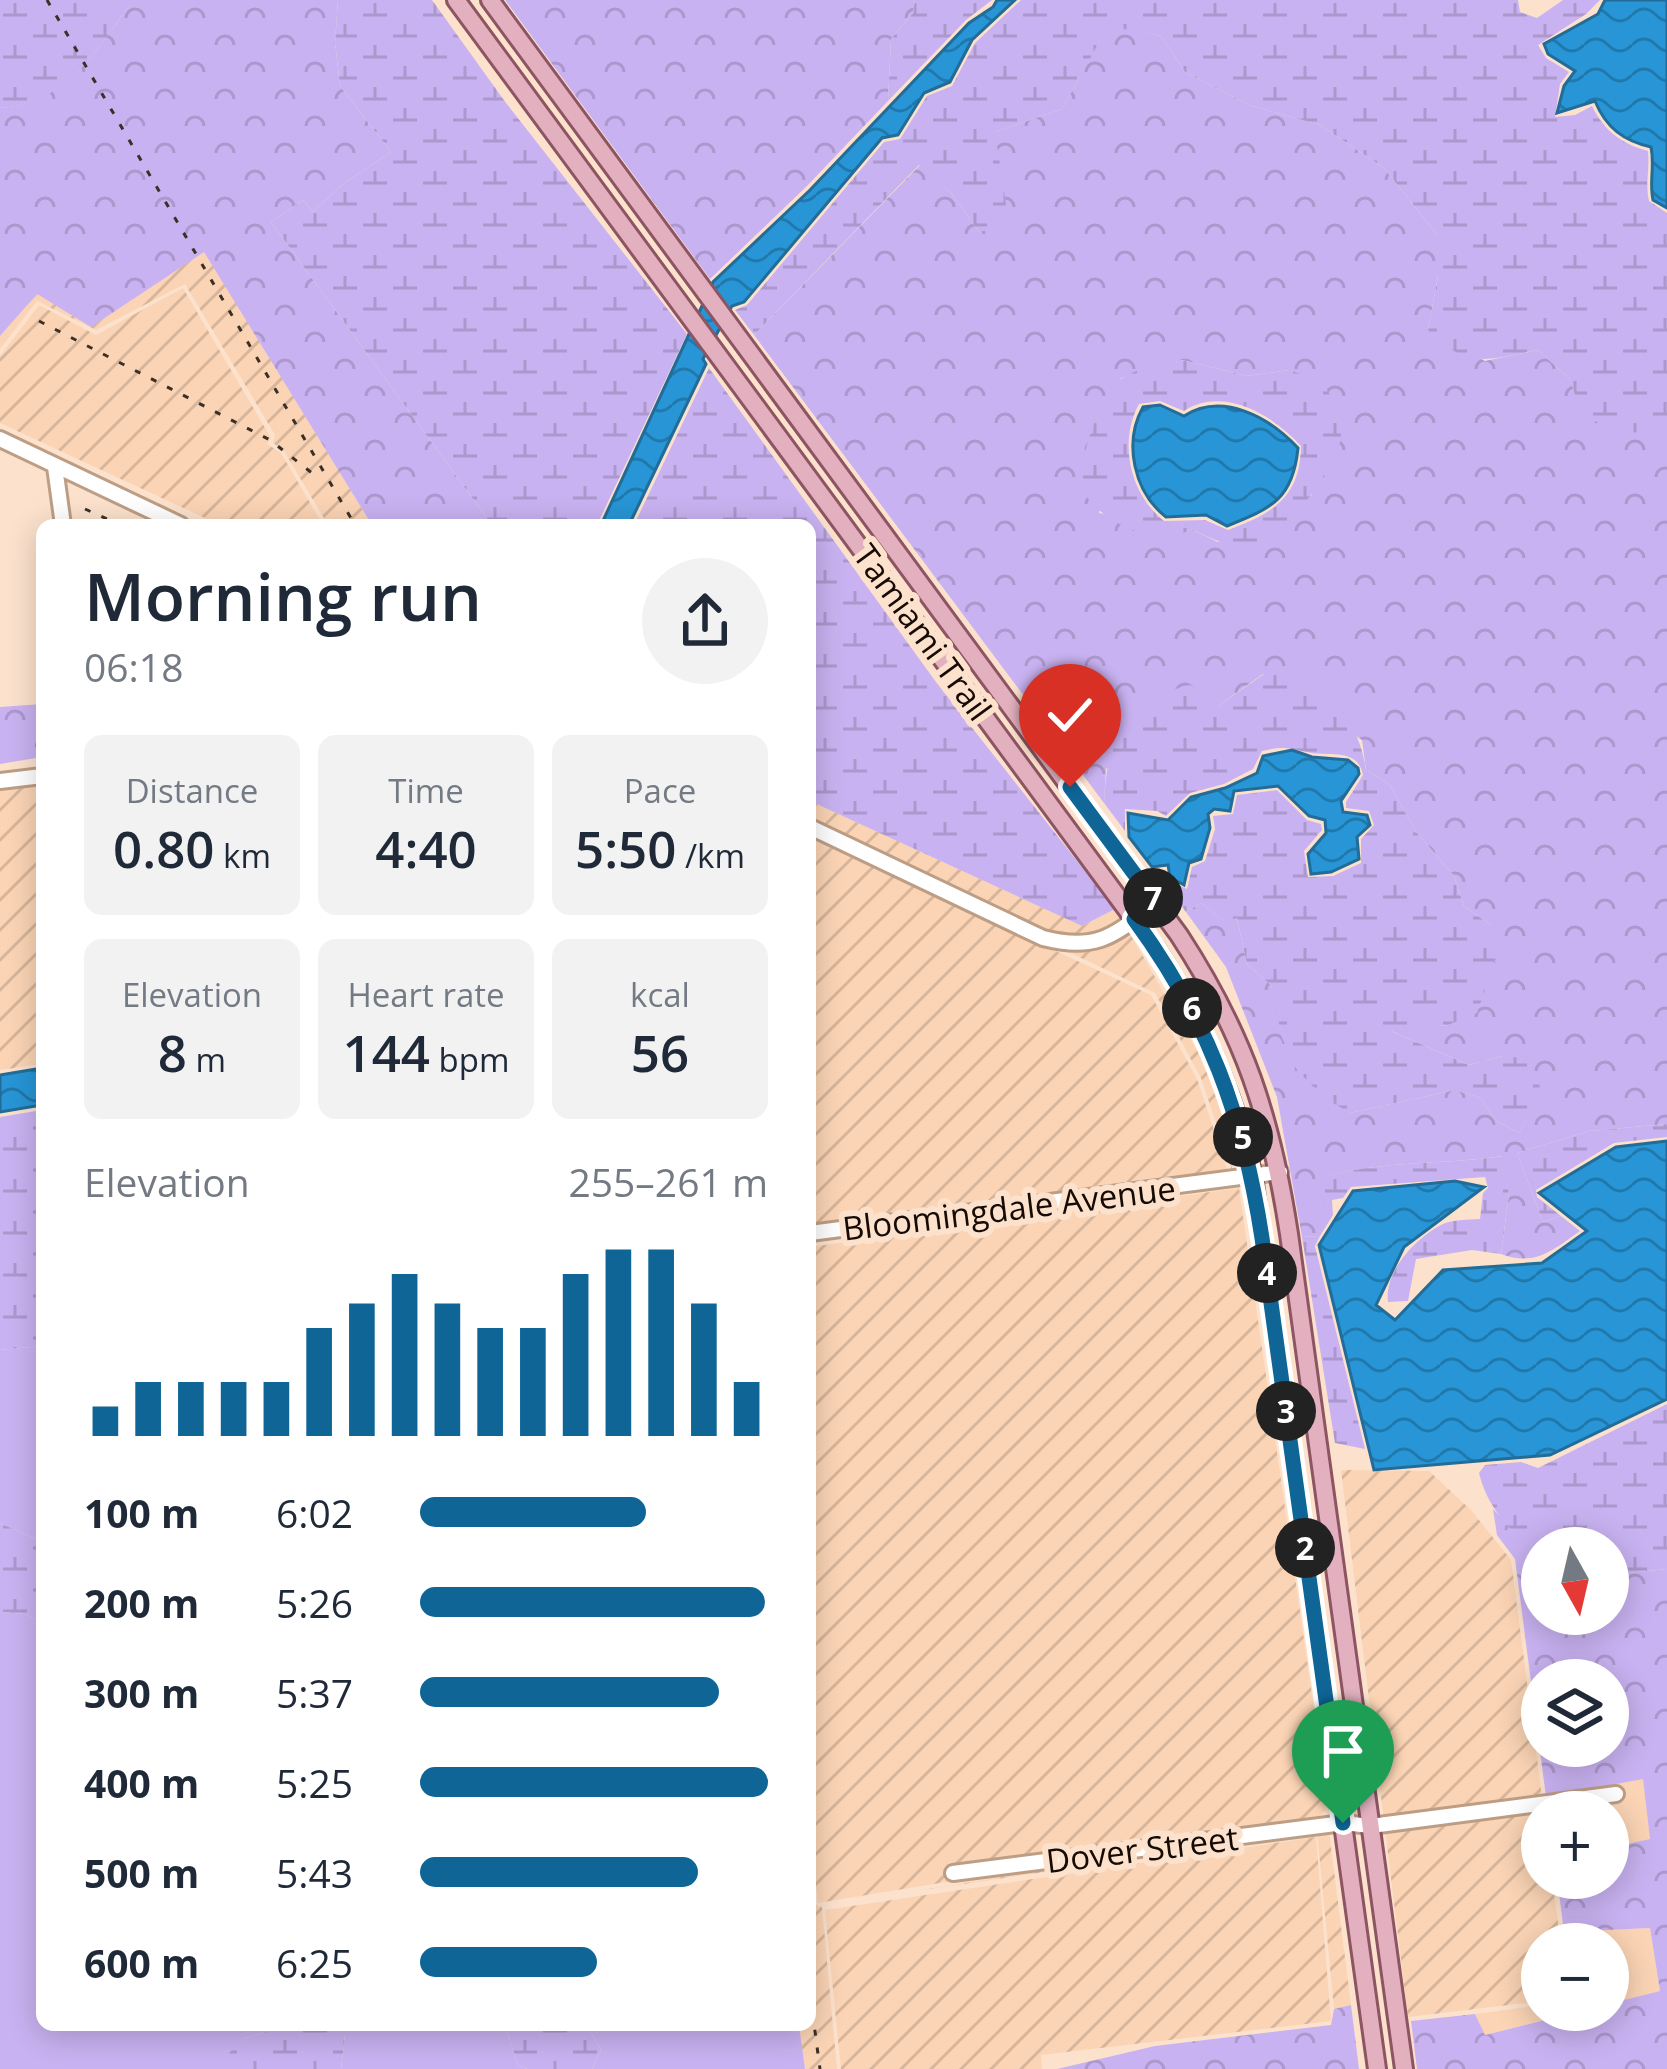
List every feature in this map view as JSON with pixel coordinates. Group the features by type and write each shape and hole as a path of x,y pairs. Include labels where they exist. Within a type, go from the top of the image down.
{"main road":[{"name":"Tamiami Trail","path":"456,0 1134,919 1175,978 1208,1039 1253,1176 1377,2069"},
{"name":"Tamiami Trail","path":"490,0 1156,903 1205,976 1250,1066 1280,1172 1404,2069"}],"street":[{"path":"518,83 539,67"},
{"path":"0,440 168,519"},
{"path":"55,467 62,519"},
{"path":"0,781 36,777"},
{"path":"816,830 1043,938 1073,946 1104,941 1156,903"},
{"name":"Bloomingdale Avenue","path":"816,1232 1280,1172"},
{"path":"1320,1657 1347,1653"},
{"name":"Dover Street","path":"953,1873 1343,1823 1371,1826 1521,1806"}],"shaded area":[{"path":"204,251 368,519 324,519 284,451 273,443 275,435 185,284 96,330 37,301 0,349 0,336 37,294 91,326"},
{"path":"183,288 271,438 267,444 281,453 320,519 207,519 0,423 0,356 39,305 96,335"},
{"path":"36,782 36,1065 0,1070 0,786"},
{"path":"816,804 1082,926 1115,909 1122,921 1102,936 1073,940 1045,933 816,824"},
{"path":"816,840 1151,995 1197,1079 1228,1172 816,1224"},
{"path":"1128,930 1218,1087 1233,1174 1201,1078 1155,993 1058,947 1072,951 1105,946"},
{"path":"1239,1188 1327,1799 1325,1811 1313,1822 818,1903 816,1246"},
{"path":"1341,1470 1429,1471 1471,1510 1511,1560 1524,1659 1521,1767 1538,1767 1541,1791 1521,1791 1521,1899 1555,1899 1558,1923 1521,1923 1521,2004 1408,2017"},
{"path":"1643,1778 1650,1839 1629,1844 1629,1791 1577,1791"},
{"path":"1329,1831 1351,2005 1334,2009 1317,1832"},
{"path":"1296,1835 910,1892 1144,1854"},
{"path":"1316,1837 1331,2021 1041,2055 1042,2069 841,2069 825,1910"},
{"path":"816,1905 822,1907 837,2069 805,2069 800,2031 816,2031"},
{"path":"1650,1928 1660,1991 1629,1999 1629,1929"},
{"path":"1521,2008 1521,2026 1484,2035 1475,2014"}],"green space":[{"path":"0,0 129,0 129,6 90,58 60,87 23,104 0,108"},
{"path":"129,0 338,0 335,42 340,86 391,152 343,184 313,212 303,200 271,222 488,519 368,519 204,252 91,327 37,294 0,336 0,108 43,97 60,86 76,73"},
{"path":"338,0 432,0 506,103 687,334 600,519 488,519 271,222 303,200 313,212 343,184 391,152 340,86 335,42"},
{"path":"505,0 915,0 913,13 891,39 888,101 710,279"},
{"path":"915,0 992,0 966,20 888,101 891,39 913,13"},
{"path":"1021,0 1518,0 1520,12 1537,18 1563,0 1600,0 1538,45 1546,58 1569,72 1560,84 1555,117 1575,115 1592,106 1615,135 1648,151 1649,201 1667,213 1667,434 1628,432 1582,417 1570,379 1538,350 1479,359 1442,343 1428,330 1438,276 1438,236 1384,168 1320,125 1249,105 1185,72 1161,36 1108,26 1062,109 995,132 1009,225 979,232 952,194 919,165 754,335 735,310 747,305 884,142 900,139 927,96 952,86 975,43"},
{"path":"1108,25 1161,36 1185,72 1249,105 1320,125 1384,168 1438,236 1438,276 1428,330 1485,361 1538,350 1570,379 1583,417 1667,434 1667,1124 1589,1131 1517,1153 1543,1222 1561,1216 1580,1231 1543,1254 1524,1259 1501,1254 1509,1194 1502,1156 1369,1168 1326,1177 1325,1228 1320,1236 1302,1237 1277,1097 1226,967 1186,912 1201,903 1224,921 1237,918 1247,964 1271,985 1276,1004 1350,1113 1455,1090 1481,1098 1495,1120 1519,1133 1539,1087 1502,1056 1469,1065 1389,1030 1448,1025 1491,925 1464,906 1454,876 1417,833 1389,784 1366,770 1362,740 1263,674 1218,706 1106,769 1104,803 754,335 920,165 952,194 979,232 995,132 1062,109","holes":["1182,360 1247,376 1289,370 1312,495 1218,542 1191,529 1099,513 1121,378"]},
{"path":"1182,360 1247,376 1289,370 1321,381 1333,399 1341,433 1332,464 1292,517 1260,540 1231,544 1191,529 1174,537 1149,535 1106,516 1086,496 1082,474 1087,445 1112,388 1133,373","holes":["1160,401 1184,411 1215,401 1231,403 1263,415 1290,435 1301,446 1299,464 1296,479 1281,501 1228,530 1205,520 1164,521 1152,510 1131,467 1133,419 1139,404"]},
{"path":"709,368 936,682 1115,909 1082,926 816,804 816,519 637,519"},
{"path":"1297,672 1343,714 1358,738 1366,770 1389,784 1417,833 1454,876 1464,906 1491,925 1497,955 1477,1013 1448,1025 1391,1031 1469,1065 1502,1056 1530,1059 1540,1087 1519,1133 1495,1120 1481,1098 1455,1090 1350,1113 1323,1097 1297,1070 1282,1038 1271,985 1247,964 1237,918 1225,922 1201,903 1186,912 1155,871 1165,870 1167,880 1187,889 1192,867 1205,861 1215,829 1213,816 1233,814 1237,795 1277,790 1307,820 1321,824 1322,830 1304,851 1308,877 1333,876 1361,863 1361,839 1374,825 1369,811 1346,808 1363,775 1356,761 1344,755 1288,748 1262,751 1253,769 1224,784 1190,793 1166,816 1125,809 1125,831 1104,803 1114,742 1133,713 1148,702 1190,685 1214,697 1218,706 1264,674"},
{"path":"36,704 36,758 0,764 0,707"},
{"path":"36,1111 36,1347 0,1350 0,1117"},
{"path":"1667,1124 1667,1137 1614,1143 1536,1190 1537,1197 1561,1216 1543,1222 1517,1153 1589,1131"},
{"path":"1503,1156 1509,1194 1501,1254 1472,1250 1416,1259 1408,1301 1388,1302 1396,1267 1412,1247 1441,1225 1480,1219 1488,1188 1485,1177 1351,1187 1343,1198 1332,1200 1333,1215 1325,1228 1325,1177 1369,1168"},
{"path":"1320,1236 1315,1246 1365,1449 1335,1443 1302,1237"},
{"path":"36,1347 36,1539 0,1523 0,1350"},
{"path":"1667,1404 1667,1569 1629,1573 1629,1527 1521,1527 1521,1539 1495,1510 1479,1473 1485,1465 1521,1462 1538,1468"},
{"path":"1493,1509 1521,1538 1521,1605 1515,1559 1497,1535"},
{"path":"0,1523 36,1539 36,1620 0,1612"},
{"path":"1667,1569 1667,2069 1417,2069 1411,2021 1475,2014 1485,2035 1521,2026 1521,2031 1629,2031 1629,1999 1660,1991 1650,1928 1629,1929 1629,1923 1563,1923 1560,1899 1629,1899 1629,1844 1650,1839 1643,1779 1578,1791 1545,1791 1542,1767 1629,1767 1629,1659 1528,1659 1525,1635 1629,1635 1629,1573"},
{"path":"0,1612 36,1620 36,2031 269,2031 245,2038 230,2053 230,2069 0,2069"},
{"path":"1351,2005 1359,2069 1057,2069 1155,2046 1331,2025 1334,2009"},
{"path":"269,2031 335,2031 345,2035 341,2069 230,2069 229,2053 245,2038"},
{"path":"334,2031 507,2031 518,2065 527,2069 341,2069 345,2036"},
{"path":"507,2031 590,2031 601,2050 592,2069 518,2065"},
{"path":"590,2031 800,2031 805,2069 592,2069 601,2050"}],"water":[{"path":"997,0 1015,0 972,40 950,82 924,93 898,135 882,138 744,302 732,306 703,359 706,364 632,519 604,519 713,282 810,190 969,23"},
{"path":"1605,0 1667,0 1667,208 1653,200 1651,147 1617,132 1595,101 1557,113 1564,86 1575,71 1548,54 1544,44 1598,14"},
{"path":"1160,405 1184,416 1214,406 1230,407 1274,427 1298,448 1285,490 1268,507 1227,526 1206,515 1166,517 1139,481 1133,451 1143,407"},
{"path":"1292,750 1348,760 1358,768 1359,774 1341,801 1343,812 1367,815 1370,825 1357,837 1359,859 1331,872 1311,874 1308,854 1326,833 1325,820 1309,816 1278,786 1234,791 1230,811 1214,809 1208,814 1210,828 1201,859 1189,863 1184,885 1170,877 1168,865 1152,867 1129,837 1128,813 1168,820 1191,797 1257,773 1263,756"},
{"path":"36,1069 36,1106 0,1112 0,1075"},
{"path":"1667,1141 1667,1399 1550,1455 1374,1470 1319,1245 1353,1191 1455,1181 1484,1187 1404,1247 1376,1305 1395,1320 1443,1270 1542,1263 1587,1231 1539,1193 1616,1147"}],"railway":[{"path":"47,0 351,519"},
{"path":"39,321 270,440 317,477"},
{"path":"85,509 107,519"},
{"path":"815,2031 820,2069"}],"route":[{"path":"1070,787 1156,903 1134,919 1175,978 1208,1039 1245,1143 1343,1823"}]}
